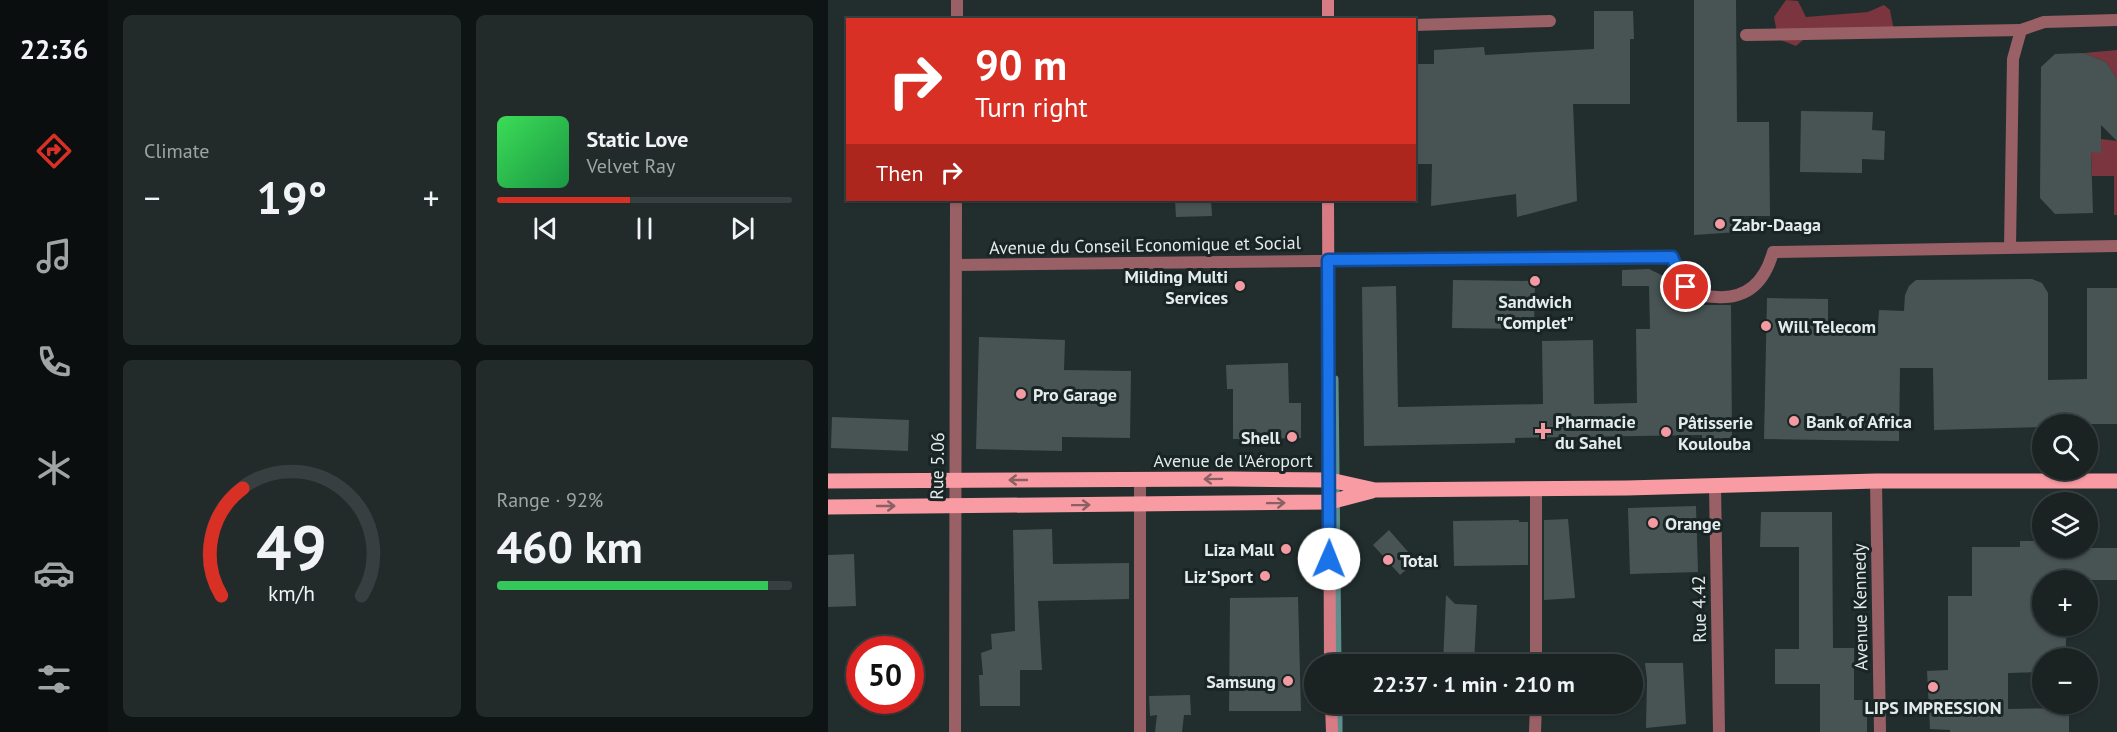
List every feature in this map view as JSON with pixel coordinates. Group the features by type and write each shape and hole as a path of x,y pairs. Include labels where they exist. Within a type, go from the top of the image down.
{"main road":[{"path":"1328,0 1328,18"},
{"path":"1328,201 1330,654"},
{"name":"Avenue de l'Aéroport","path":"828,481 1330,480 1375,490"},
{"path":"828,507 1330,502 1375,490 1876,482 2117,481"},
{"path":"1331,714 1332,732"}],"street":[{"path":"957,0 957,18"},
{"path":"1746,34 2021,30 2044,22 2117,20"},
{"path":"1416,25 1550,21"},
{"path":"2010,247 2013,59 2021,30"},
{"name":"Rue 5.06","path":"955,732 956,201"},
{"name":"Avenue du Conseil Economique et Social","path":"956,265 1672,257 1686,287 1705,297 1731,298 1747,293 1759,282 1768,270 1773,252 2117,246"},
{"path":"1140,479 1140,732"},
{"name":"Avenue Kennedy","path":"1876,482 1880,732"},
{"name":"Rue 4.42","path":"1715,486 1719,732"},
{"path":"1536,488 1536,654"},
{"path":"1536,714 1536,732"}],"shaded area":[{"path":"1786,0 1798,1 1806,17 1868,12 1884,5 1890,10 1894,31 1816,29 1796,46 1778,39 1774,17"},
{"path":"2117,50 2117,79 2106,62 2084,53"},
{"path":"2101,139 2117,141 2117,215 2114,215 2114,176 2092,176 2091,152"}],"building":[{"path":"1694,0 1736,0 1737,122 1769,122 1770,216 1737,216 1738,232 1694,235"},
{"path":"1594,11 1633,11 1634,39 1630,39 1630,104 1573,104 1577,201 1517,217 1516,194 1431,206 1432,164 1416,164 1416,64 1434,64 1434,50 1484,47 1485,55 1594,49"},
{"path":"2084,53 2106,62 2117,79 2117,141 2101,125 2101,153 2091,152 2093,213 2055,214 2040,198 2041,67 2055,54"},
{"path":"1801,111 1873,112 1872,130 1885,131 1884,160 1862,159 1862,173 1800,172"},
{"path":"1175,201 1211,201 1212,216 1176,217"},
{"path":"1649,269 1672,280 1674,285 1671,285 1672,305 1731,305 1732,439 1702,439 1702,435 1515,438 1515,443 1364,446 1362,287 1396,286 1398,407 1543,404 1542,341 1593,340 1594,404 1637,403 1636,329 1650,329 1649,286 1622,286 1622,270"},
{"path":"2032,279 2042,283 2048,293 2048,380 2087,379 2087,288 2117,288 2117,424 2098,424 2098,414 2032,414 2032,427 1934,430 1933,368 1900,368 1899,441 1764,439 1767,298 1828,299 1828,324 1878,326 1879,310 1904,311 1905,295 1909,286 1916,280"},
{"path":"1453,280 1535,281 1534,329 1452,328"},
{"name":"Pro Garage","path":"979,337 1065,340 1064,370 1131,371 1130,438 1062,437 1062,451 976,449"},
{"path":"1288,363 1289,403 1301,403 1301,438 1233,439 1233,389 1227,389 1226,365"},
{"path":"832,417 909,420 908,451 831,448"},
{"path":"1696,506 1698,572 1630,574 1628,508"},
{"path":"1761,512 1832,512 1833,648 1854,648 1854,700 1867,700 1867,732 1820,732 1820,684 1775,684 1775,649 1799,649 1799,547 1760,547"},
{"path":"1568,519 1575,598 1544,600 1544,520"},
{"path":"1519,520 1519,522 1528,522 1528,565 1454,566 1453,521"},
{"path":"1052,529 1053,564 1129,563 1129,599 1038,601 1042,670 1020,670 1020,706 980,706 979,675 983,675 981,653 992,649 991,634 1015,631 1013,530"},
{"path":"1389,530 1416,561 1400,575 1373,545"},
{"path":"2020,541 2032,541 2032,558 2098,558 2098,548 2117,548 2117,580 2098,580 2098,570 2032,570 2032,636 2066,636 2066,648 2032,648 2032,672 2008,673 2008,709 2032,709 2032,714 2069,714 2069,732 1950,732 1950,730 1930,729 1927,671 1948,670 1948,596 1972,596 1972,547 2020,547"},
{"path":"854,554 856,606 828,607 828,555"},
{"path":"1446,595 1455,604 1477,605 1475,654 1443,654"},
{"path":"1298,597 1301,711 1229,711 1230,598"},
{"path":"1645,663 1683,663 1686,724 1646,728"},
{"path":"1190,695 1191,715 1184,715 1182,732 1155,732 1157,715 1150,716 1149,696"}],"waterway":[{"path":"1335,379 1338,654"},
{"path":"1339,714 1339,732"}],"place":[{"name":"Zabr-Daaga","path":"1720,224"},
{"name":"Sandwich \"Complet\"","path":"1535,281"},
{"name":"Milding Multi Services","path":"1240,286"},
{"name":"Will Telecom","path":"1766,326"},
{"name":"Pro Garage","path":"1021,394"},
{"name":"Bank of Africa","path":"1794,421"},
{"name":"Pharmacie du Sahel","path":"1543,431"},
{"name":"Pâtisserie Koulouba","path":"1666,432"},
{"name":"Shell","path":"1292,437"},
{"name":"Orange","path":"1653,523"},
{"name":"Liza Mall","path":"1286,549"},
{"name":"Total","path":"1388,560"},
{"name":"Liz'Sport","path":"1265,576"},
{"name":"Samsung","path":"1288,681"},
{"name":"LIPS IMPRESSION","path":"1933,687"}],"route":[{"path":"1329,559 1328,260 1672,257 1686,287"}]}
